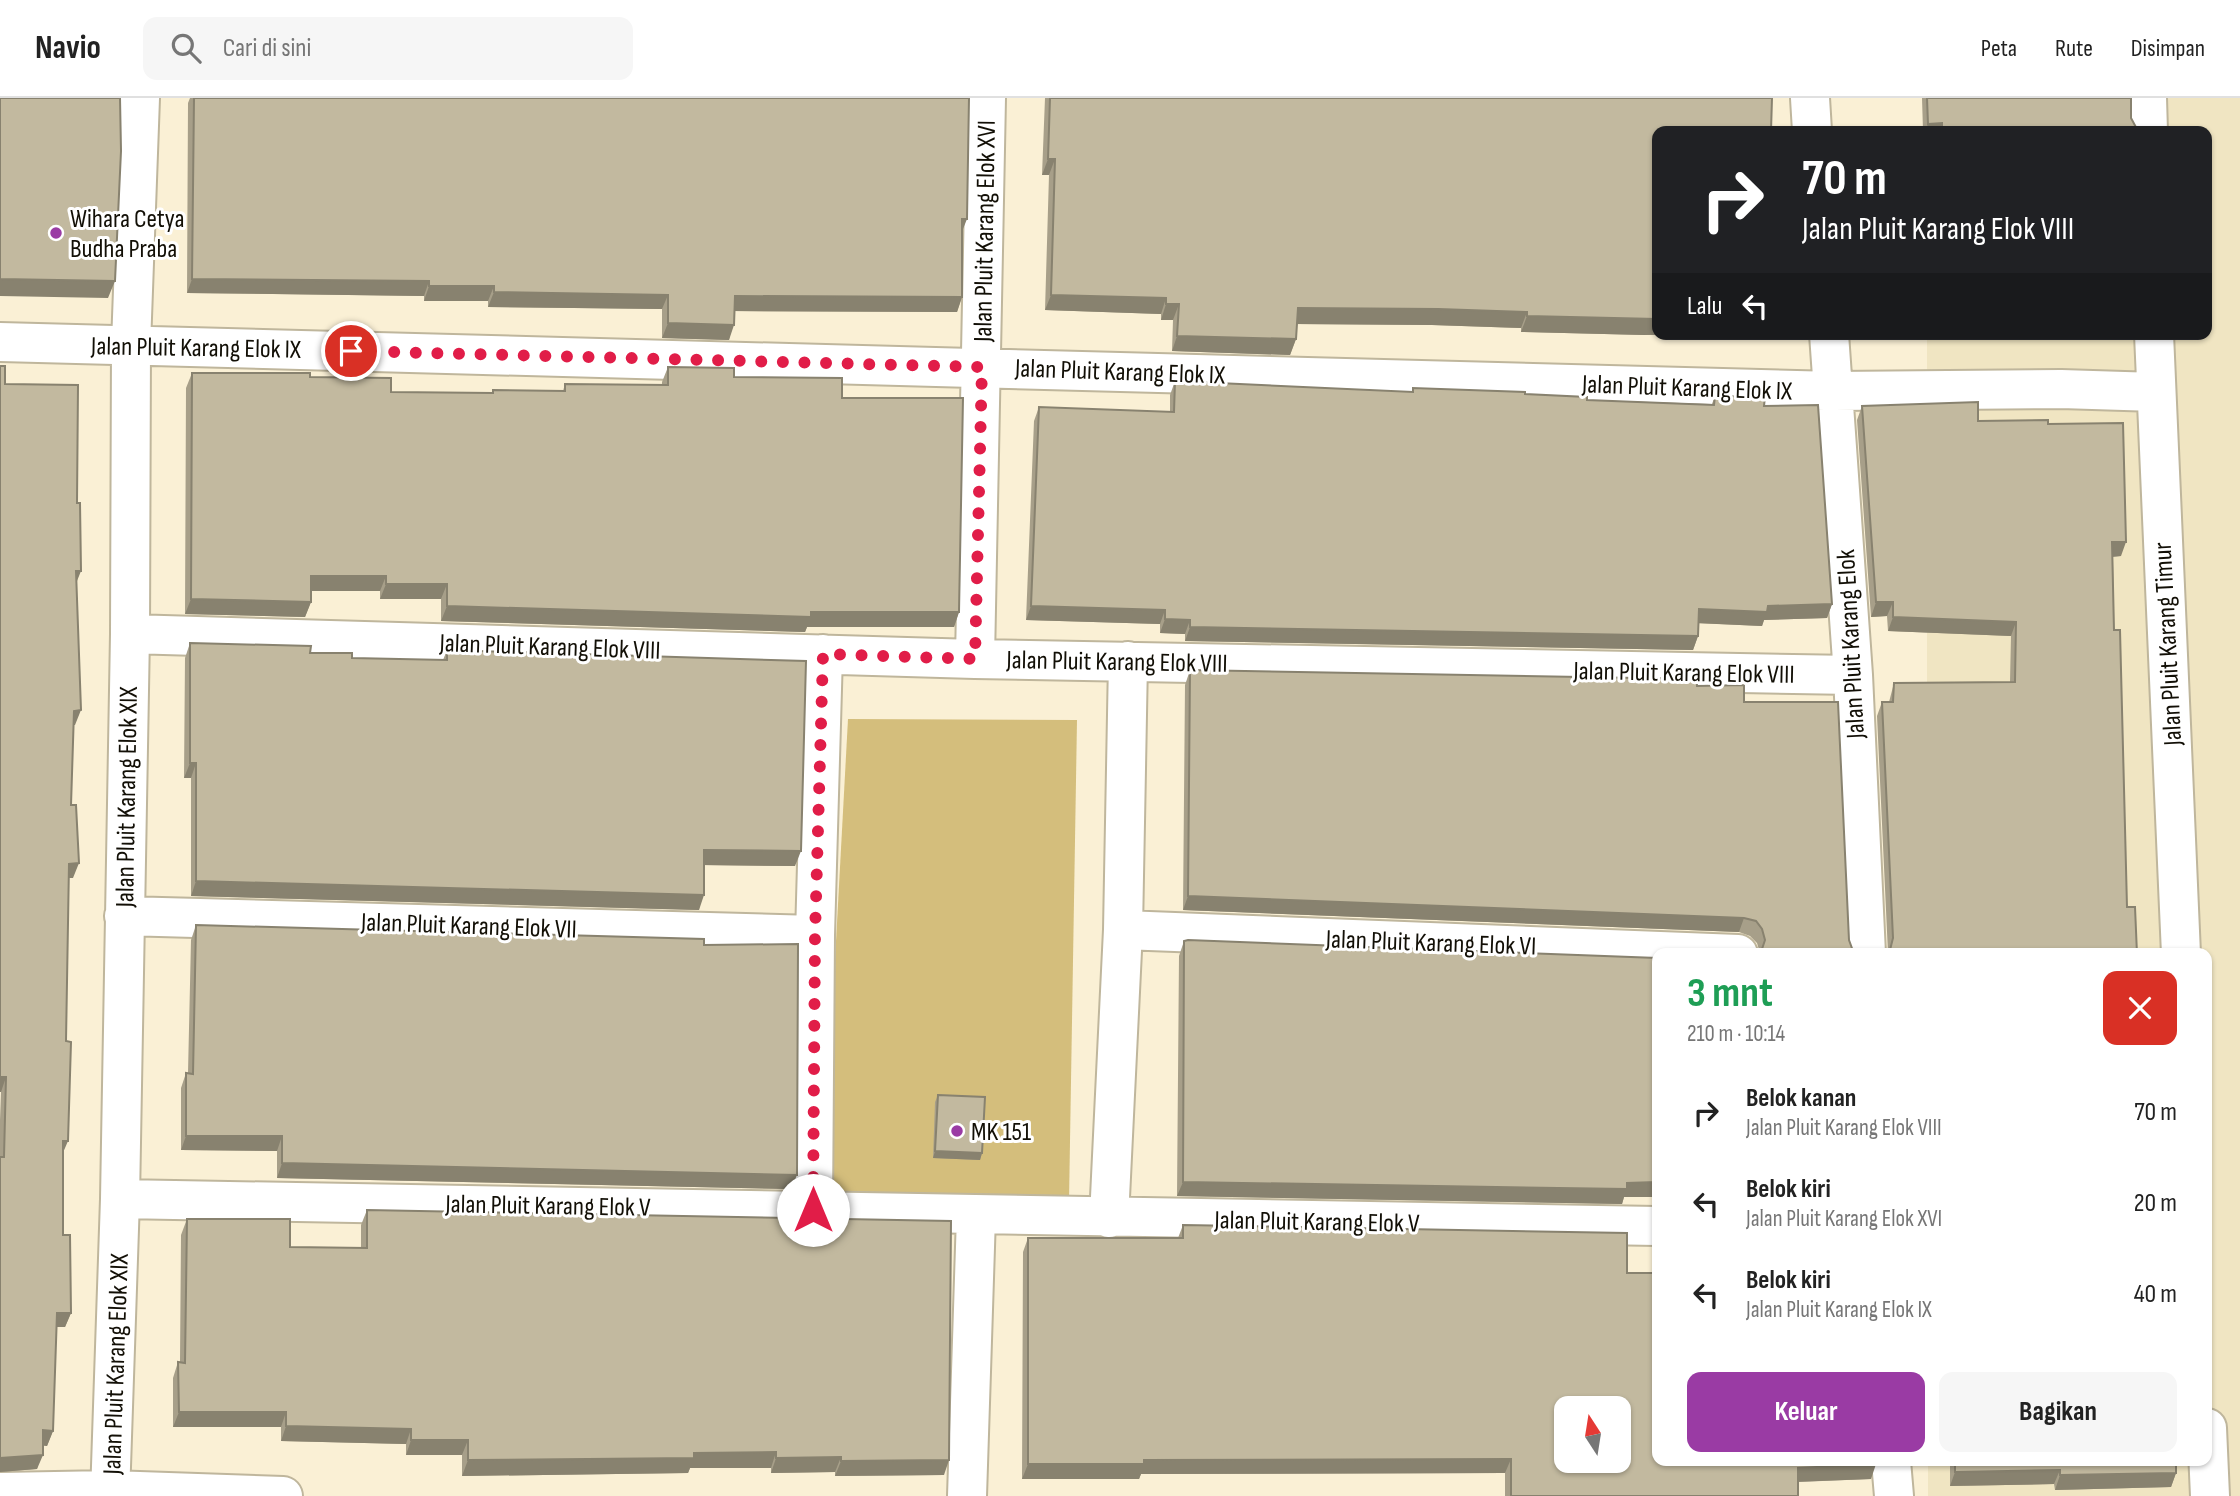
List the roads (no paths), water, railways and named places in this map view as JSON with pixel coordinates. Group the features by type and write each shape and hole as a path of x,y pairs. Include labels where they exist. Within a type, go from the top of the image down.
{"street":[{"name":"Jalan Pluit Karang Elok XIX","path":"110,1493 120,1199 130,634 131,345 140,98"},
{"name":"Jalan Pluit Karang Elok XVI","path":"975,659 986,98"},
{"path":"1810,98 1812,126"},
{"path":"2147,98 2148,126"},
{"name":"Jalan Pluit Karang Elok","path":"1830,340 1853,675 1866,948"},
{"name":"Jalan Pluit Karang Timur","path":"2154,340 2181,948"},
{"name":"Jalan Pluit Karang Elok IX","path":"0,342 1834,391 2061,389 2156,392"},
{"name":"Jalan Pluit Karang Elok VIII","path":"130,634 975,659 1853,675"},
{"path":"813,1210 815,935 823,654"},
{"path":"1109,1218 1123,930 1128,661"},
{"name":"Jalan Pluit Karang Elok VII","path":"124,916 815,935"},
{"name":"Jalan Pluit Karang Elok VI","path":"1123,930 1652,951"},
{"name":"Jalan Pluit Karang Elok V","path":"120,1199 1652,1226"},
{"path":"967,1496 976,1216"},
{"path":"1891,1466 1894,1496"},
{"path":"2209,1466 2210,1496"},
{"path":"0,1492 283,1496"}],"place":[{"name":"Wihara Cetya Budha Praba","path":"56,233"},
{"name":"MK 151","path":"957,1131"}]}
